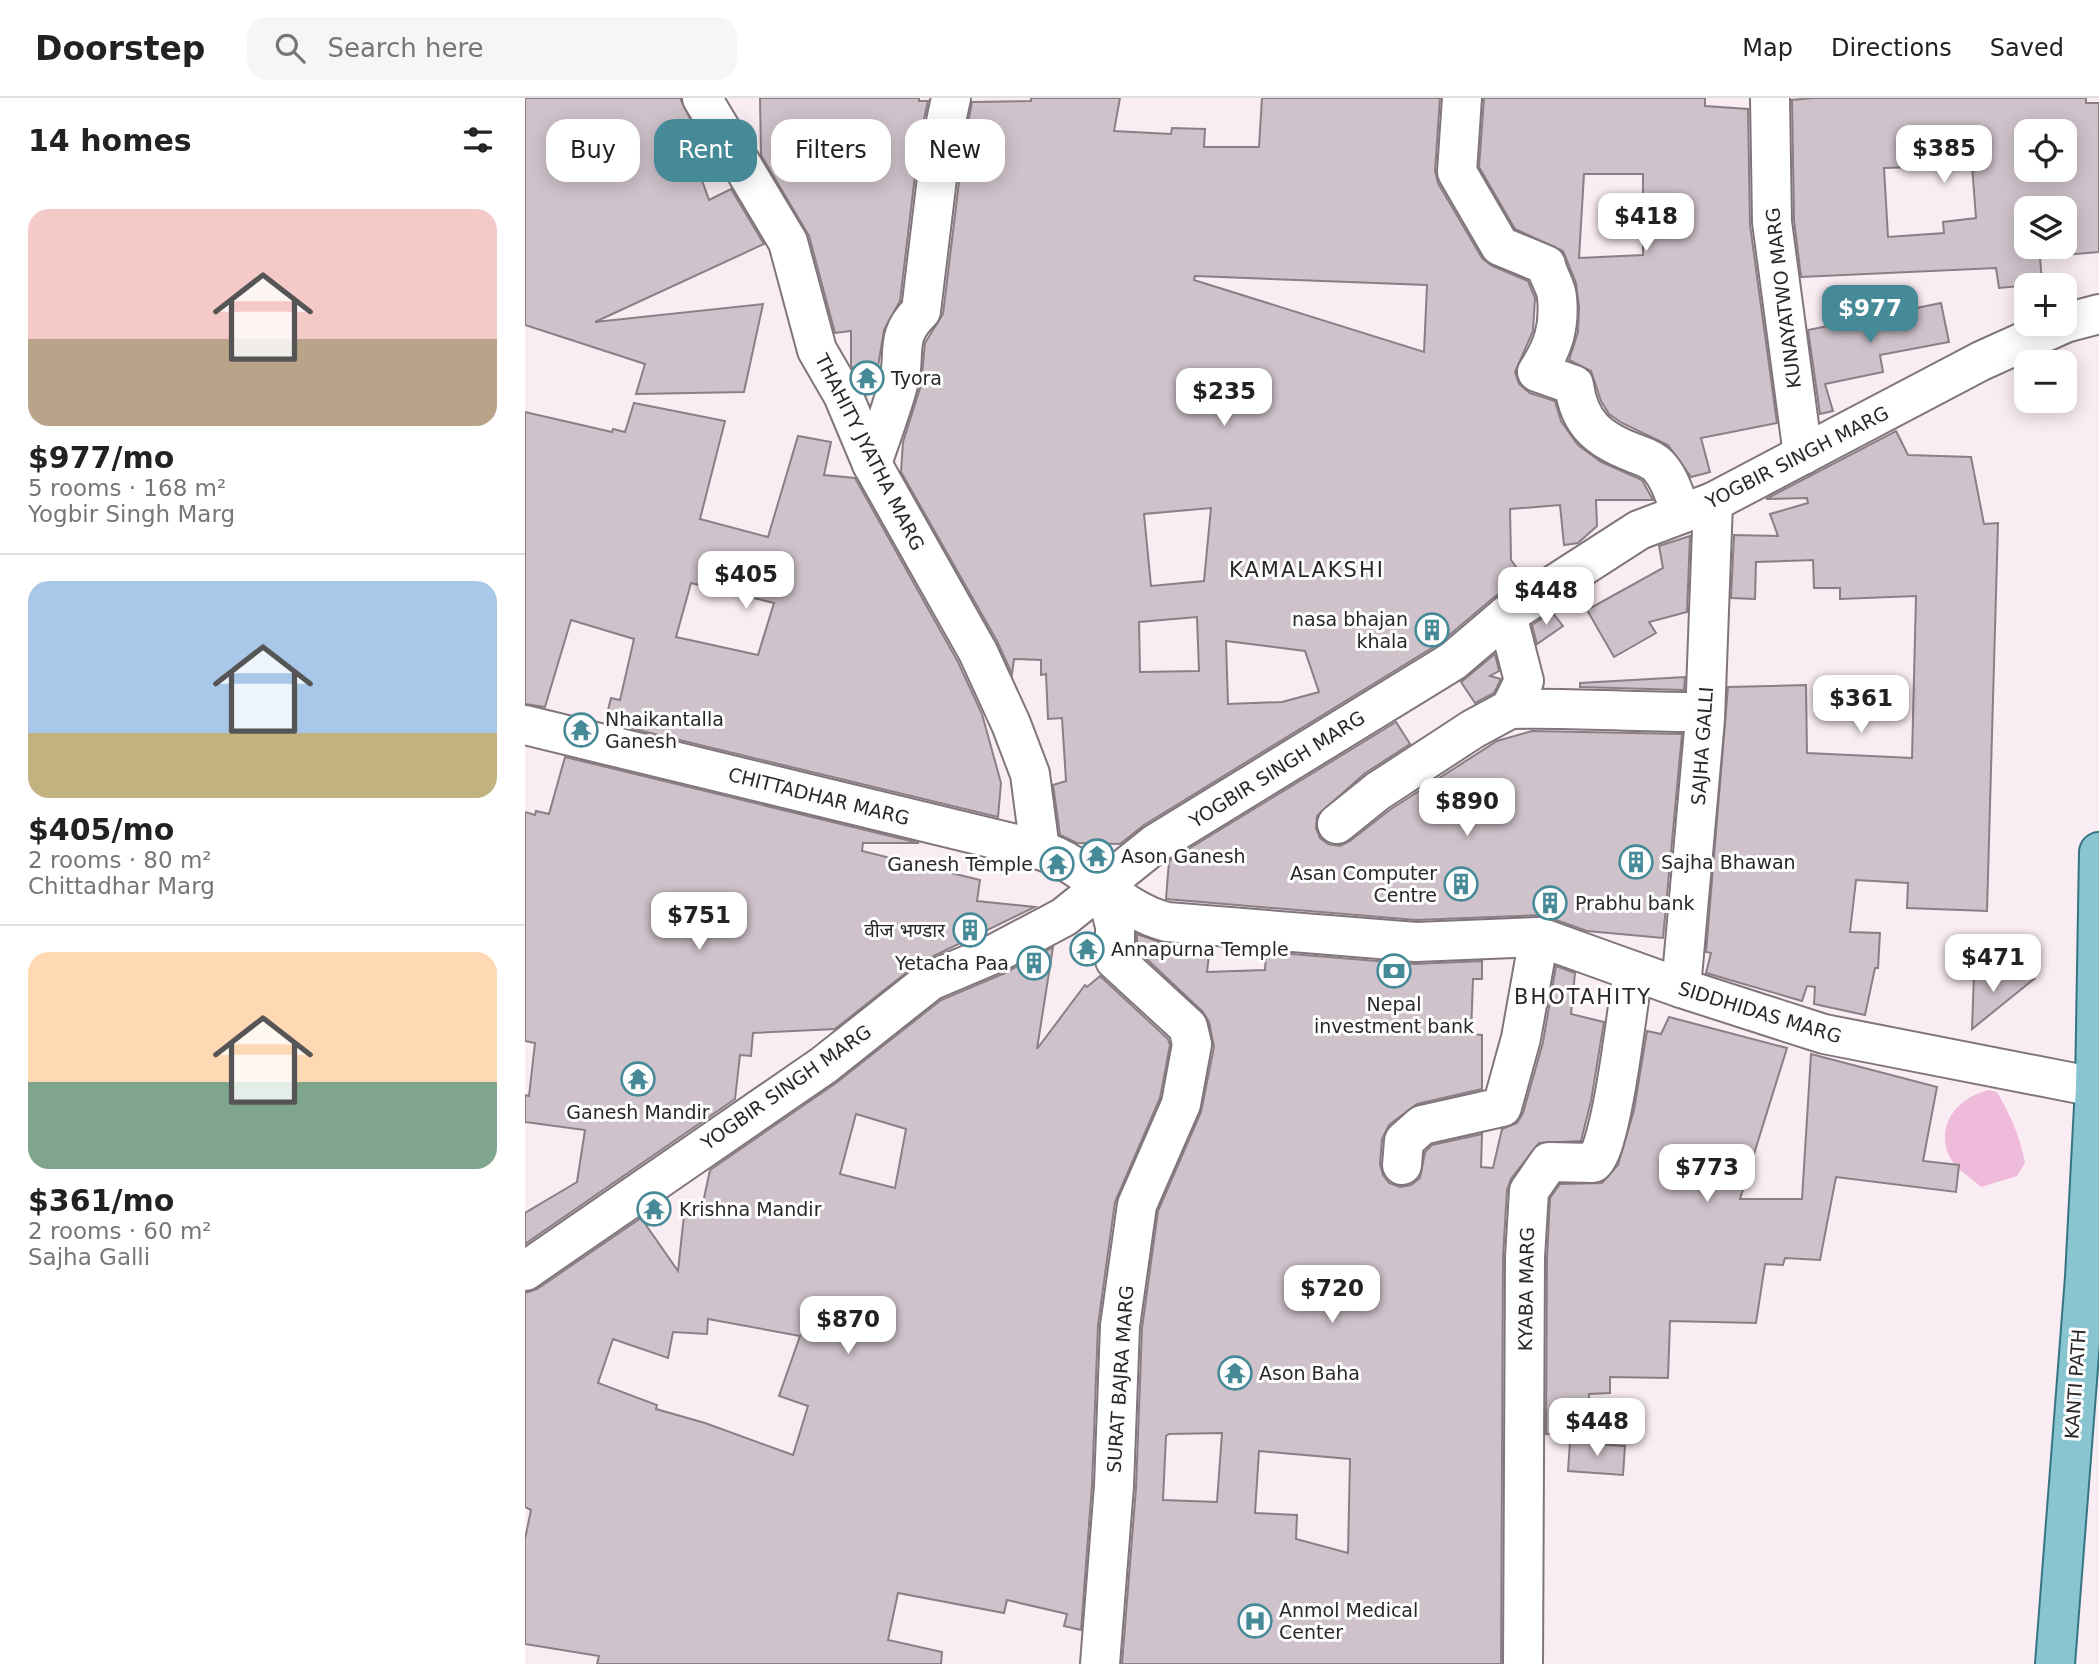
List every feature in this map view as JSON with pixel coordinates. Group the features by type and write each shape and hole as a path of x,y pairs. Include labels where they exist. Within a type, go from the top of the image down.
{"main road":[{"name":"KANTI PATH","path":"2055,1664 2092,1266 2099,852"}],"street":[{"name":"THAHITY JYATHA MARG","path":"702,98 788,242 817,350 843,395 872,464 978,652 1011,724 1030,774 1040,850"},
{"path":"872,464 900,378 900,347 914,318 921,311 941,145 951,98"},
{"path":"1462,98 1457,172 1500,246 1546,265 1548,277 1557,295 1554,346 1537,372 1573,385 1576,399 1590,429 1625,450 1651,459 1697,508"},
{"name":"KUNAYATWO MARG","path":"1770,98 1772,222 1803,455"},
{"name":"YOGBIR SINGH MARG","path":"2077,320 2099,314"},
{"name":"YOGBIR SINGH MARG","path":"525,1271 824,1065 930,981 996,953 1064,917 1105,887 1155,844 1453,661 1507,615 1639,530 1697,508 1981,361 2036,336"},
{"name":"SAJHA GALLI","path":"1681,988 1705,712 1697,508"},
{"path":"1507,615 1524,681 1510,709"},
{"path":"1337,824 1378,791 1473,729 1510,709 1576,707 1647,713 1705,712"},
{"name":"CHITTADHAR MARG","path":"525,725 1040,850 1065,858 1105,887"},
{"name":"SIDDHIDAS MARG","path":"1105,887 1143,916 1212,928 1416,942 1539,937 1681,988 1824,1034 2097,1088"},
{"name":"SURAT BAJRA MARG","path":"1100,1664 1114,1486 1120,1326 1137,1205 1181,1104 1192,1044 1188,1027 1115,960 1115,926 1105,887"},
{"path":"1402,1165 1404,1141 1422,1125 1502,1107 1521,1038 1539,937"},
{"name":"KYABA MARG","path":"1523,1664 1525,1256 1529,1191 1549,1161 1593,1163 1601,1154 1617,1083 1633,971"}],"shaded area":[{"path":"1989,1090 1997,1092 2007,1109 2018,1135 2025,1163 2017,1176 1981,1187 1952,1161 1945,1144 1945,1133 1948,1122 1959,1105 1978,1093"}],"building":[{"path":"525,98 680,98 690,119 654,119 654,182 703,182 709,200 731,189 764,244 595,322 763,304 744,392 636,394 645,364 525,325"},
{"path":"760,98 919,98 919,101 928,101 924,119 905,119 905,182 914,182 900,301 884,330 874,391 865,391 851,365 851,331 835,333 809,236 777,182 891,182 891,119 771,119 771,172 761,155"},
{"path":"1031,98 1120,98 1114,131 1171,134 1172,128 1205,129 1204,147 1259,147 1262,98 1440,98 1435,171 1438,183 1482,258 1492,266 1528,281 1535,298 1533,331 1515,372 1519,384 1530,393 1555,401 1561,421 1578,445 1601,462 1642,480 1653,500 1596,500 1597,526 1578,543 1564,545 1560,505 1510,509 1511,560 1524,578 1493,598 1440,643 1144,825 1120,844 1077,843 1060,835 1053,785 1066,781 1062,718 1048,719 1046,674 1041,675 1041,660 1014,659 1012,674 997,641 901,472 903,442 921,385 925,343 943,314 959,182 1005,182 1005,119 969,119 972,102 1031,101","holes":["1195,276 1427,285 1424,352 1194,280","1211,508 1204,581 1151,586 1144,514","1197,617 1199,671 1140,672 1139,622","1226,641 1305,651 1319,692 1282,702 1228,704"]},
{"path":"1484,98 1705,98 1705,106 1748,109 1750,225 1777,423 1701,438 1710,472 1691,477 1668,445 1609,414 1601,401 1591,371 1569,360 1578,332 1579,307 1576,283 1563,251 1515,229 1479,167","holes":["1584,174 1643,174 1643,255 1579,258"]},
{"path":"2086,98 2086,103 2099,103 2099,252 2077,254 2077,196 2014,196 2014,259 2040,259 2041,273 2014,273 2014,287 1999,288 1996,268 1801,277 1794,220 1792,100","holes":["1972,165 1976,218 1943,222 1944,233 1888,237 1884,168"]},
{"path":"1941,303 1949,342 1880,355 1883,372 1825,384 1833,411 1820,414 1808,330"},
{"path":"634,403 725,421 700,519 768,537 798,436 831,442 824,475 855,478 958,662 982,714 1001,783 998,817 605,722 611,698 620,700 634,639 571,620 545,707 525,704 525,412 612,432 613,429 625,432","holes":["691,583 774,603 758,655 676,637"]},
{"path":"1896,431 1908,455 1971,457 1984,524 1998,523 1987,911 1907,908 1908,883 1856,880 1850,932 1880,933 1878,968 1875,968 1865,1015 1814,1004 1815,987 1807,986 1802,1001 1706,973 1711,953 1706,952 1728,687 1806,685 1807,753 1912,758 1916,596 1840,599 1840,588 1814,588 1813,560 1756,562 1755,599 1731,598 1734,535 1778,536 1770,514 1808,503 1807,498 1766,499"},
{"path":"1690,536 1687,612 1649,622 1656,633 1614,657 1587,610 1663,568 1659,546"},
{"path":"1552,612 1563,626 1537,644 1532,625"},
{"path":"1495,654 1499,671 1490,676 1501,679 1494,693 1475,703 1461,682"},
{"path":"1685,677 1684,690 1580,687 1580,683"},
{"path":"1396,722 1410,744 1364,774 1317,816 1316,828 1320,838 1328,844 1340,846 1350,841 1391,809 1497,741 1532,731 1682,734 1663,938 1587,931 1542,915 1416,920 1166,899 1169,861"},
{"path":"565,757 919,843 863,843 862,851 980,880 977,901 1035,907 917,964 835,1029 753,1033 751,1056 740,1055 735,1099 525,1244 525,1213 577,1182 585,1130 525,1122 525,1095 529,1096 535,1043 525,1041 525,812 535,815 536,811 549,814"},
{"path":"1137,934 1165,944 1210,947 1207,972 1265,970 1266,952 1414,964 1482,961 1482,979 1473,979 1471,1034 1482,1035 1482,1089 1417,1104 1389,1125 1382,1139 1380,1164 1389,1183 1400,1187 1411,1185 1420,1178 1425,1152 1432,1145 1482,1134 1481,1167 1493,1168 1502,1129 1517,1123 1523,1113 1543,1042 1556,966 1575,973 1571,1014 1604,1022 1591,1101 1581,1141 1539,1143 1511,1179 1507,1190 1503,1257 1501,1664 1122,1664 1136,1488 1142,1328 1158,1211 1201,1112 1214,1047 1209,1022 1203,1012 1137,950","holes":["1222,1433 1217,1502 1163,1500 1166,1436","1259,1451 1350,1459 1348,1553 1296,1539 1297,1515 1255,1513"]},
{"path":"1053,947 1037,1049 1085,985 1087,987 1100,976 1168,1039 1170,1045 1160,1098 1115,1202 1098,1325 1092,1485 1081,1630 1064,1626 1067,1614 1007,1600 1004,1613 898,1593 888,1640 942,1652 941,1664 597,1664 599,1656 525,1644 525,1539 531,1510 525,1507 525,1293 537,1289 641,1218 678,1271 684,1215 700,1217 710,1170 836,1083 941,1000 1005,973","holes":["856,1114 906,1129 895,1188 840,1174","708,1319 800,1336 779,1396 808,1406 793,1455 705,1423 656,1409 657,1405 598,1383 613,1339 668,1358 673,1332 707,1334"]},
{"path":"1974,974 2034,979 1972,1029"},
{"path":"1669,1017 1787,1048 1740,1199 1802,1199 1811,1054 1937,1087 1923,1161 1959,1165 1956,1192 1836,1177 1820,1260 1785,1258 1783,1265 1765,1264 1756,1323 1670,1321 1668,1378 1610,1377 1610,1393 1589,1394 1591,1434 1546,1434 1550,1198 1560,1184 1602,1183 1618,1165 1634,1110 1647,1031 1661,1034"},
{"path":"1570,1442 1625,1446 1623,1475 1568,1471"}],"place":[{"name":"Tyora","path":"867,378"},
{"name":"nasa bhajan khala","path":"1432,630"},
{"name":"Nhaikantalla Ganesh","path":"581,730"},
{"name":"Ason Ganesh","path":"1097,856"},
{"name":"Sajha Bhawan","path":"1636,862"},
{"name":"Ganesh Temple","path":"1057,864"},
{"name":"Asan Computer Centre","path":"1461,884"},
{"name":"Prabhu bank","path":"1550,903"},
{"name":"वीज भण्डार","path":"970,930"},
{"name":"Annapurna Temple","path":"1087,949"},
{"name":"Yetacha Paa","path":"1034,963"},
{"name":"Nepal investment bank","path":"1394,971"},
{"name":"Ganesh Mandir","path":"638,1079"},
{"name":"Krishna Mandir","path":"654,1209"},
{"name":"Ason Baha","path":"1235,1373"},
{"name":"Anmol Medical Center","path":"1255,1621"}],"district":[{"name":"KAMALAKSHI","path":"1307,570"},
{"name":"BHOTAHITY","path":"1583,997"}]}
